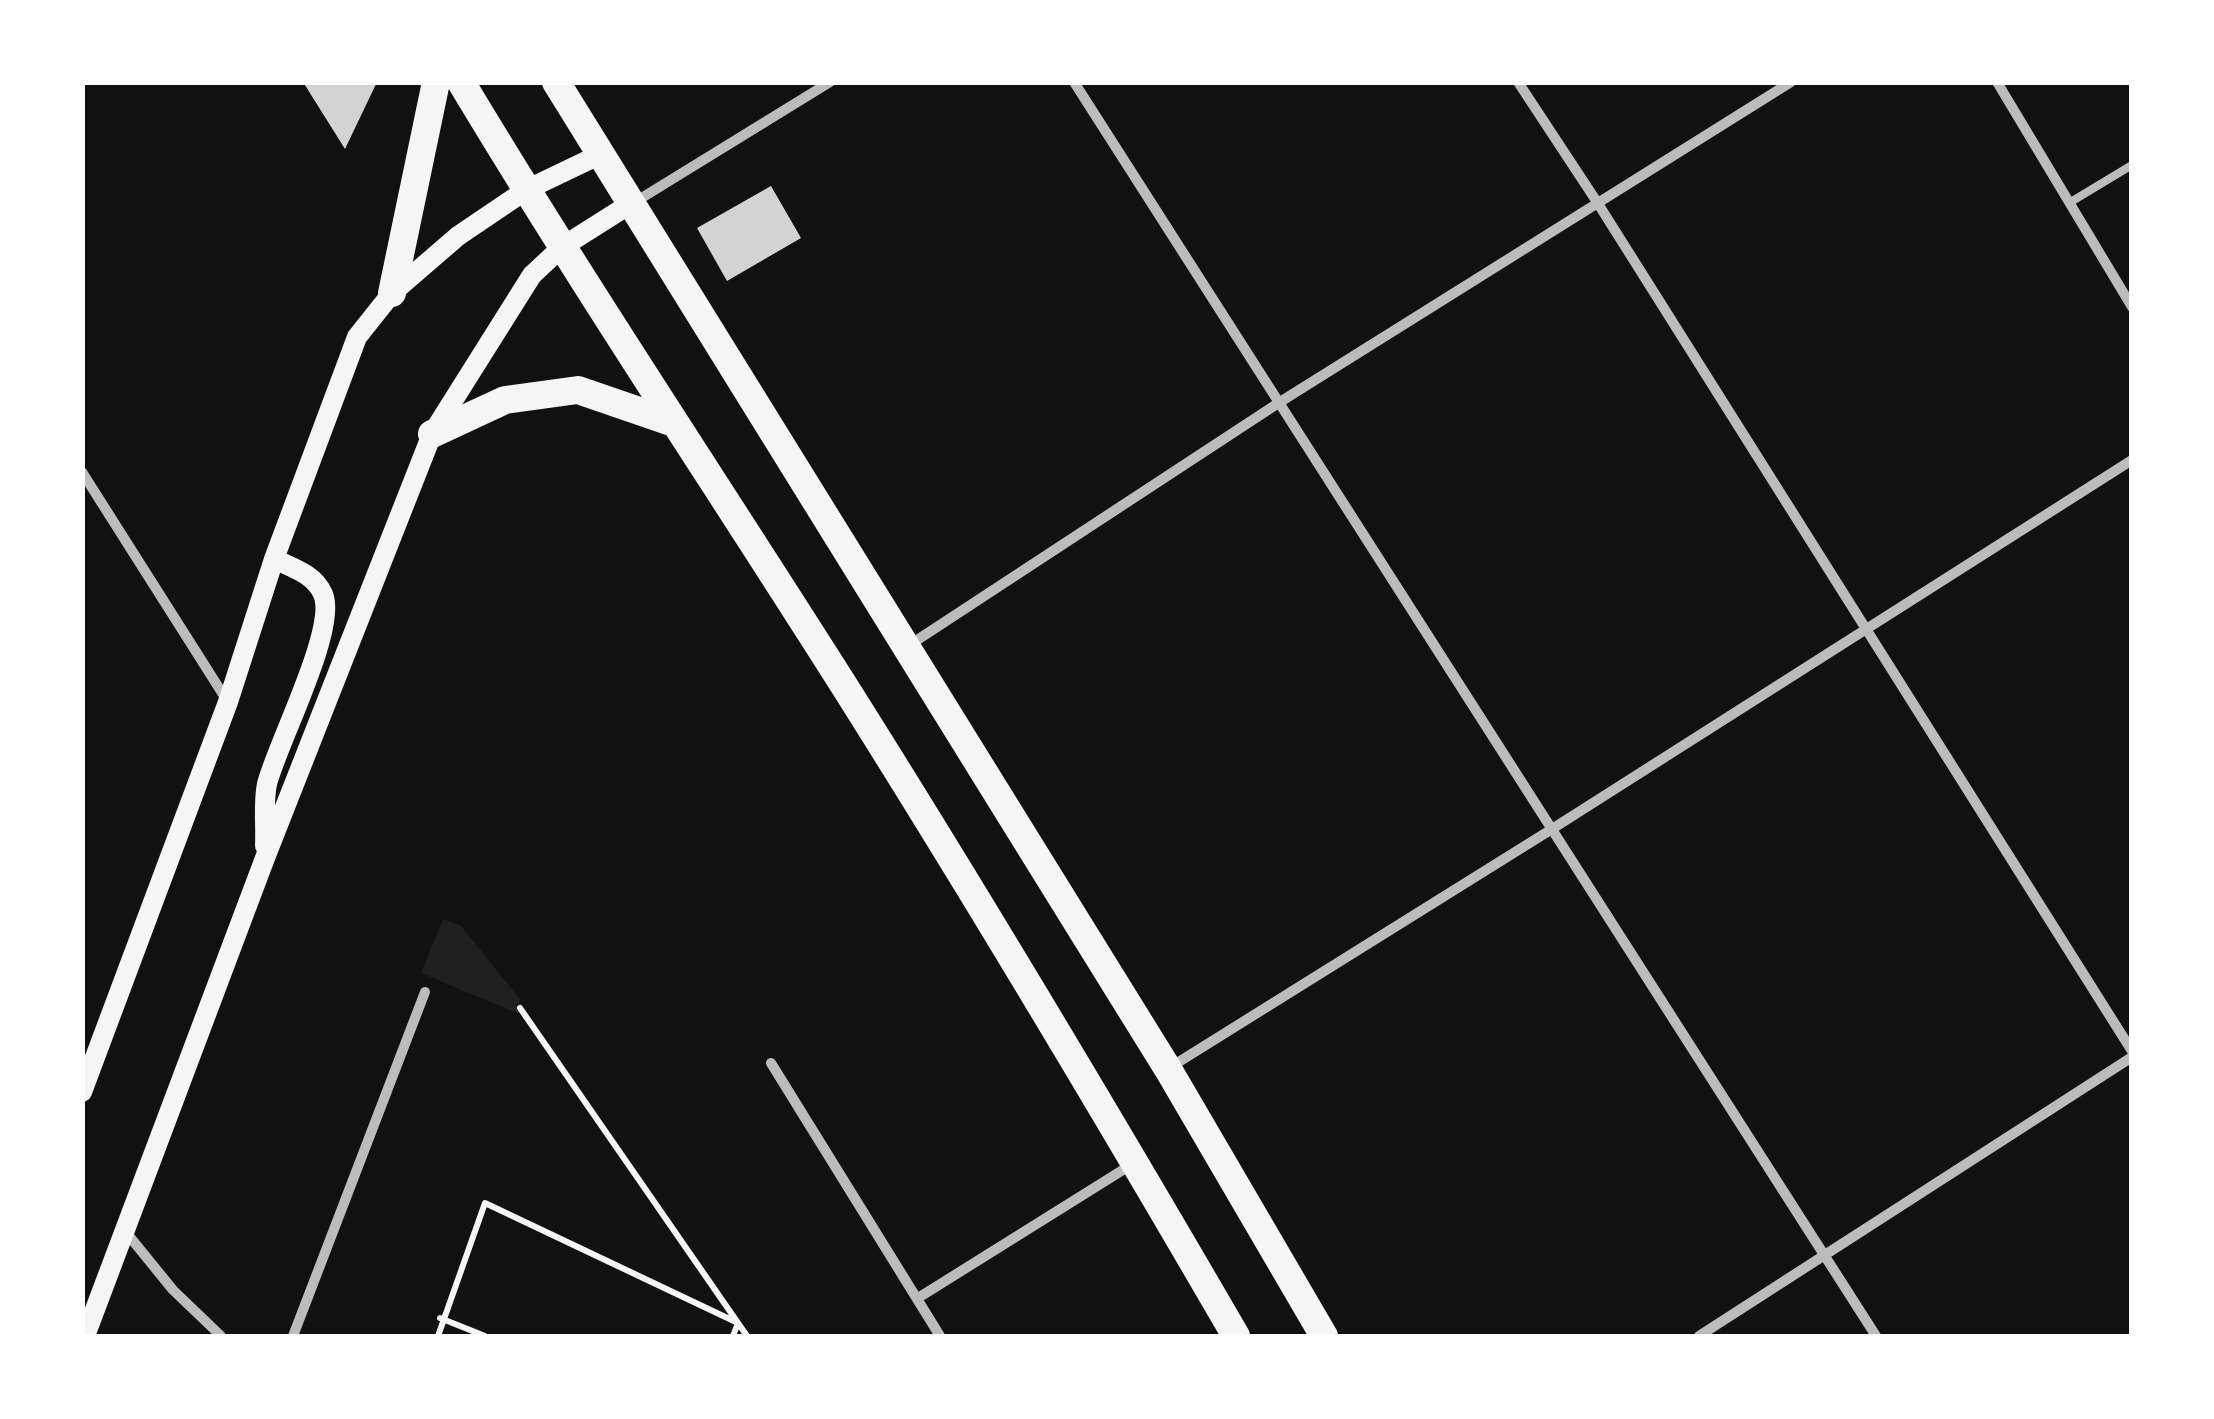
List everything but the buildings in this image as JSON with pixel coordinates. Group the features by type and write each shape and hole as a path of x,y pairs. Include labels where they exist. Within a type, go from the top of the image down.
{"highway":[{"path":"392,294 436,82"},
{"path":"461,82 562,248 850,696 1236,1336"},
{"path":"556,82 1168,1069 1324,1336"},
{"path":"432,434 505,400 578,390 674,423"}],"main road":[{"path":"82,1092 228,702 274,559 357,337 392,294 458,236 526,190 601,154"},
{"path":"85,1336 265,858 432,434 532,274 562,248 630,204"},
{"path":"265,858 266,786 308,675 327,609 310,576 274,559"}],"street":[{"path":"630,204 830,82"},
{"path":"1074,82 1876,1336"},
{"path":"1518,82 2132,1054 1699,1336"},
{"path":"908,646 1280,402 1791,82"},
{"path":"1996,82 2132,306"},
{"path":"1168,1069 2132,460"},
{"path":"82,472 228,702"},
{"path":"293,1336 425,992"},
{"path":"771,1063 940,1336"},
{"path":"918,1298 1135,1163"},
{"path":"125,1231 173,1290 221,1336"}],"lane":[{"path":"2069,203 2132,165"}],"path":[{"path":"520,1008 747,1336"},
{"path":"438,1336 485,1203 738,1323"},
{"path":"442,1319 484,1336"},
{"path":"733,1336 738,1323"}],"shaded area":[{"path":"443,919 461,926 520,999 519,1014 421,973"}]}
